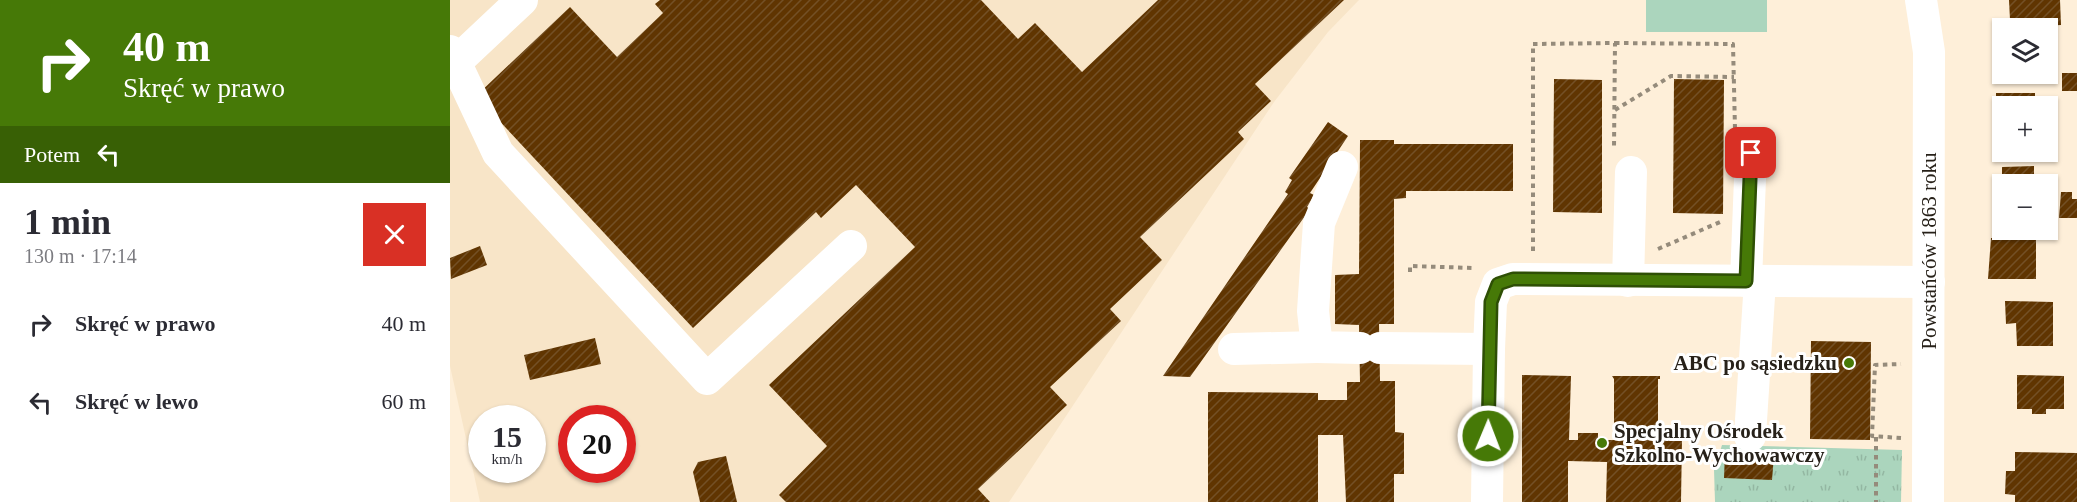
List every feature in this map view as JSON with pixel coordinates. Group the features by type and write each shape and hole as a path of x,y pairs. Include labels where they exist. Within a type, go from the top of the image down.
{"street":[{"path":"522,0 453,56 498,153 707,379 851,246"},
{"name":"Powstańców 1863 roku","path":"1921,0 1929,52 1928,502"},
{"path":"1743,144 1753,281 1750,436"},
{"path":"1622,164 1628,281"},
{"path":"1317,346 1313,311 1319,223 1342,167"},
{"path":"1487,502 1491,302 1498,284 1513,279 1929,282"},
{"path":"1234,350 1317,346 1489,349"}],"path":[{"path":"1615,43 1614,111 1622,164"},
{"path":"1533,256 1533,44 1733,44 1734,77 1743,144"},
{"path":"1614,111 1671,76 1734,77"},
{"path":"1650,249 1658,249 1727,219"},
{"path":"1410,272 1410,266 1481,268 1498,284"},
{"path":"1905,438 1872,436 1875,364 1906,364"},
{"path":"1876,437 1876,502"}],"shaded area":[{"path":"450,0 1359,0 1328,32 1274,102 1009,502 480,502 476,483 546,483 546,405 468,405 468,448 450,366"}],"green space":[{"path":"1646,0 1767,0 1767,32 1646,32"},
{"path":"1722,445 1902,450 1901,502 1715,502 1714,470"}],"building":[{"path":"660,0 981,0 1018,39 1035,23 1082,72 1158,0 1344,0 1255,84 1271,101 1238,132 1244,139 1140,237 1162,260 1110,309 1121,321 1050,387 1067,405 978,489 990,502 786,502 779,495 827,446 769,385 915,247 856,185 821,218 816,212 693,328 476,96 570,7 617,57 663,13 655,4"},
{"path":"2009,0 2060,0 2061,25 2058,25 2058,18 2010,18"},
{"path":"2062,73 2077,73 2077,91 2062,91"},
{"path":"1554,79 1602,80 1602,213 1553,212"},
{"path":"1674,79 1724,80 1723,214 1673,213"},
{"path":"1996,93 2035,93 2035,96 1996,96"},
{"path":"1328,122 1348,136 1310,193 1314,195 1307,207 1310,209 1190,377 1163,376 1288,194 1285,192 1292,180 1289,178"},
{"path":"1360,140 1394,140 1394,144 1513,144 1513,191 1406,191 1406,198 1394,199 1394,324 1379,324 1380,381 1395,381 1395,432 1404,433 1404,474 1394,474 1394,502 1346,502 1343,435 1318,435 1318,502 1208,502 1208,392 1318,393 1318,400 1347,400 1347,382 1360,382 1359,325 1335,324 1335,275 1359,274"},
{"path":"2034,166 2034,174 2002,174 2002,167"},
{"path":"2061,192 2072,192 2072,199 2077,199 2077,218 2059,218"},
{"path":"1991,238 1992,240 2036,240 2036,279 1988,279"},
{"path":"480,246 487,265 451,279 450,258"},
{"path":"2005,301 2053,302 2053,346 2017,346 2016,323 2006,324"},
{"path":"595,338 601,364 530,380 524,355"},
{"path":"1811,341 1871,342 1870,440 1810,439"},
{"path":"1522,375 1571,376 1569,440 1578,440 1578,433 1598,433 1598,440 1614,440 1614,379 1612,376 1660,376 1658,379 1658,436 1684,436 1682,439 1681,502 1606,502 1607,462 1568,461 1568,502 1522,502"},
{"path":"2017,375 2064,376 2064,409 2046,409 2046,414 2032,414 2032,409 2017,409"},
{"path":"2015,452 2077,453 2077,502 2015,502 2015,495 2005,494 2006,471 2015,471"},
{"path":"1725,453 1774,455 1772,480 1724,478"},
{"path":"726,456 737,502 700,502 693,472 698,462"}],"place":[{"name":"ABC po sąsiedzku","path":"1849,363"},
{"name":"Specjalny Ośrodek Szkolno-Wychowawczy","path":"1602,443"}],"route":[{"path":"1488,436 1491,302 1498,284 1513,279 1746,281 1751,153"}]}
